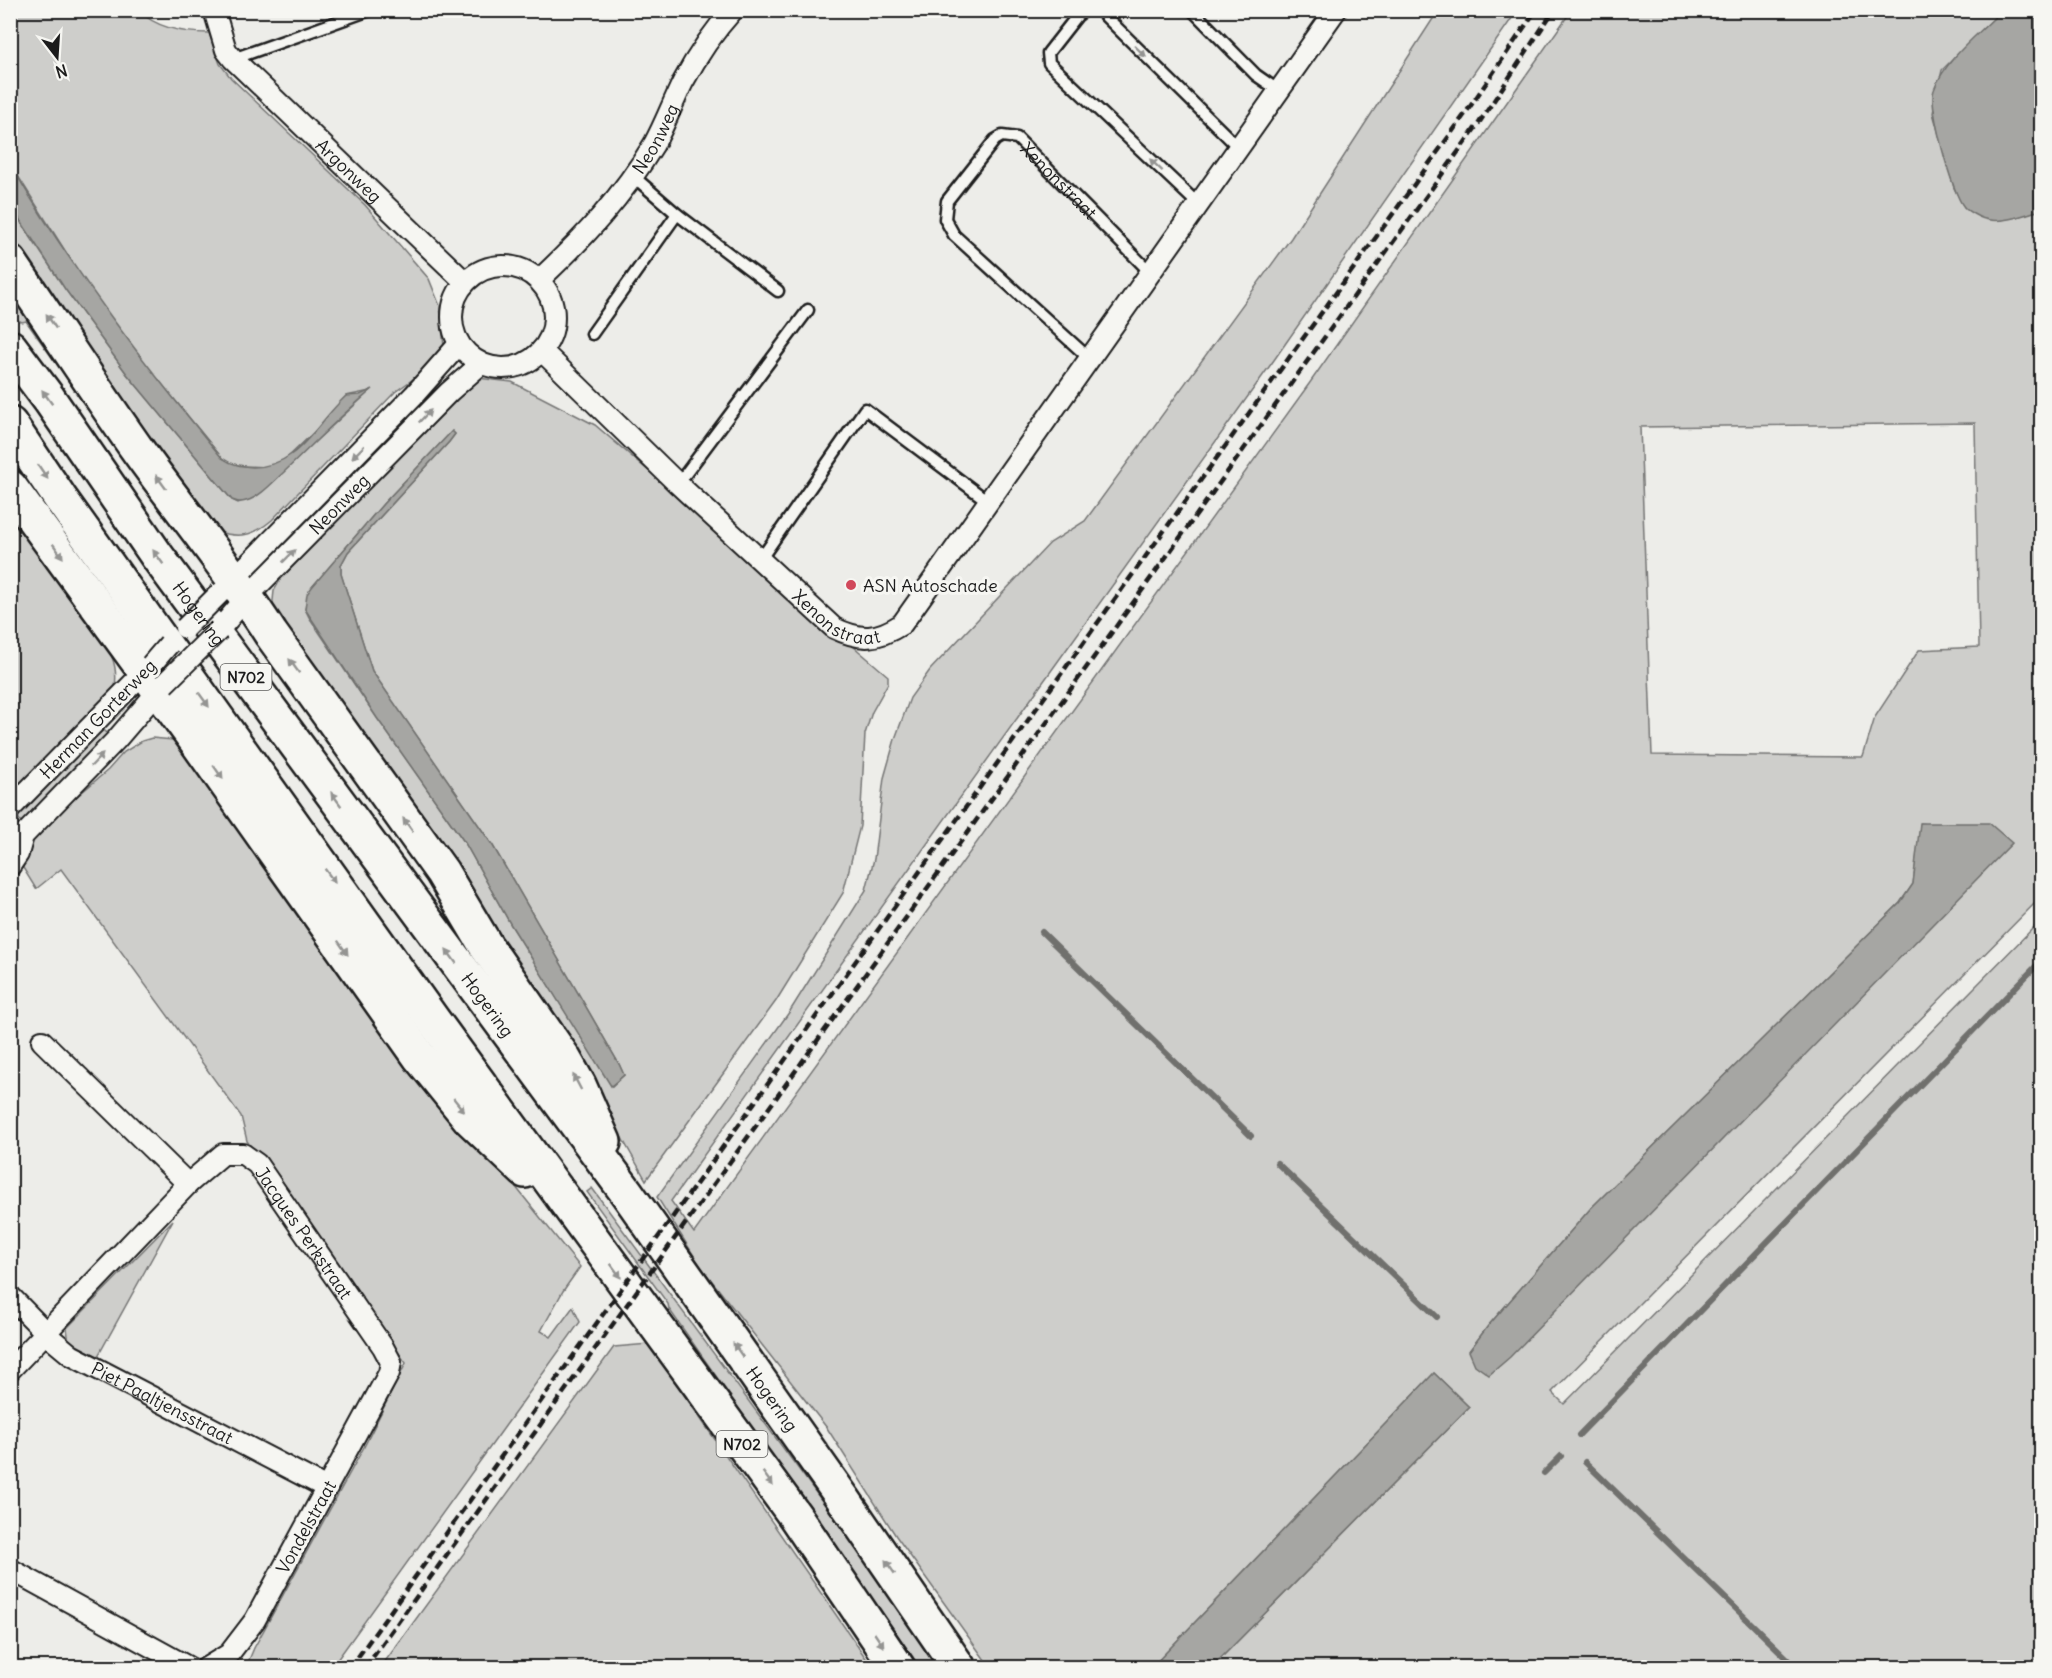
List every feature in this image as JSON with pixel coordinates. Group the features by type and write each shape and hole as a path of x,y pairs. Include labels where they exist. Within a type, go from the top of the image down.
{"highway":[{"name":"N702","path":"10,262 234,595 271,634 442,872 486,946 563,1057 579,1085 627,1193"},
{"name":"Hogering","path":"10,347 49,399 157,556 627,1193 959,1668"},
{"name":"N702","path":"10,424 129,595 795,1516 898,1668"},
{"name":"N702","path":"10,487 155,678 419,1056 470,1119 582,1223"}],"street":[{"name":"Argonweg","path":"214,10 226,50 233,59 465,282"},
{"name":"Neonweg","path":"539,280 574,248 603,216 633,176 655,142 684,81 714,31 733,10"},
{"name":"Xenonstraat","path":"542,351 678,484 834,628 850,635 869,638 887,634 902,624 1336,10"},
{"path":"502,266 522,269 539,280 550,296 555,315 552,335 542,351 532,360 507,369 481,364 468,355 459,344 453,329 452,312 456,296 465,282 482,270 502,266"},
{"name":"Neonweg","path":"200,649 234,595 459,344"},
{"name":"Neonweg","path":"185,628 234,595 481,364"},
{"name":"Herman Gorterweg","path":"10,866 18,854 17,829 116,740 185,628"},
{"name":"Herman Gorterweg","path":"10,809 155,678 200,649"},
{"path":"42,1041 188,1184"},
{"name":"Jacques Perkstraat","path":"10,1370 188,1184 223,1154 243,1154 257,1164 383,1347 391,1362 389,1373"},
{"name":"Piet Paaltjensstraat","path":"10,1296 71,1355 327,1488"},
{"name":"Vondelstraat","path":"206,1668 230,1654 255,1620 389,1373"},
{"path":"10,1569 190,1668"}],"lane":[{"path":"233,59 370,10"},
{"path":"1085,10 1077,16 1048,53 1049,63 1198,205"},
{"path":"1099,10 1239,148"},
{"path":"1192,10 1256,75 1279,92"},
{"name":"Xenonstraat","path":"1090,359 954,235 945,219 947,201 994,140 1002,136 1017,138 1151,273"},
{"path":"633,176 677,214 778,291"},
{"path":"592,334 677,214"},
{"path":"678,484 808,310"},
{"path":"760,560 865,410 989,502"}],"shaded area":[{"path":"11,11 139,11 154,22 172,28 209,33 220,64 231,78 365,205 429,279 440,306 444,347 430,367 395,392 272,520 258,530 244,535 230,535 213,530 11,250 10,206 65,289 127,374 232,500 238,503 256,496 370,391 346,396 284,461 266,467 245,466 231,464 222,458 143,361 88,287 11,165"},
{"path":"1438,11 1517,11 1274,360 671,1201 694,1233 1309,384 1571,11 2001,11 1942,70 1933,113 1954,188 1964,207 2002,220 2041,210 2041,897 1552,1392 1564,1404 2041,920 2041,1667 1212,1667 1469,1407 1434,1373 1152,1667 990,1667 896,1536 827,1428 701,1267 657,1197 790,1011 866,890 874,859 884,778 910,698 930,670 1050,543 1085,521 1291,238","holes":["1975,423 1979,647 1919,650 1875,717 1863,757 1652,755 1640,427","1921,823 2011,844 1469,1351 1591,1208 1900,903 1913,884"]},
{"path":"2001,11 2042,11 2041,210 2010,219 1994,220 1971,213 1959,199 1942,149 1933,99 1939,79 1954,57"},
{"path":"11,165 34,204 110,316 222,458 237,465 253,467 283,460 305,442 346,396 360,395 373,389 261,493 244,502 232,500 127,374 65,289 11,206"},
{"path":"10,277 141,482 26,321 22,322 11,317"},
{"path":"477,378 512,382 595,425 888,676 888,683 872,712 865,734 860,826 843,893 776,1001 646,1180 607,1112 272,610 274,591 284,573","holes":["452,431 455,434 348,552 341,565 341,574 372,671 493,846 619,1064 624,1075 612,1086 511,925 465,843 377,718 305,609 312,587 383,504"]},
{"path":"432,389 437,395 311,526 305,519"},
{"path":"452,431 455,434 449,442 348,552 341,565 341,574 372,671 493,846 619,1064 624,1075 611,1086 511,925 465,843 377,718 305,609 307,594 312,587 383,504"},
{"path":"10,514 107,647 114,662 116,677 115,688 10,799"},
{"path":"104,730 109,735 25,822 21,822 15,814 77,751"},
{"path":"152,738 173,740 181,744 495,1161 580,1267 563,1291 541,1331 551,1337 573,1307 580,1322 332,1667 246,1667 254,1648 364,1447 406,1363 247,1141 241,1116 61,869 36,889 20,863 42,826 108,770 124,752"},
{"path":"1920,823 1989,823 2012,843 1510,1357 1489,1375 1475,1365 1469,1351 1591,1208 1900,903 1913,884"},
{"path":"592,1188 944,1667 920,1667 669,1309 668,1304 587,1192"},
{"path":"173,1220 98,1356 69,1343 67,1328"},
{"path":"649,1344 872,1667 381,1667 614,1347"},
{"path":"1434,1373 1469,1407 1212,1667 1152,1667"}],"waterway":[{"path":"1042,932 1251,1136"},
{"path":"1579,1435 2042,960"},
{"path":"1277,1163 1437,1317"},
{"path":"1544,1473 1561,1456"},
{"path":"1585,1462 1797,1668"}],"railway":[{"path":"350,1668 1099,621 1465,114 1536,10"},
{"path":"365,1668 1479,123 1554,10"}],"place":[{"name":"ASN Autoschade","path":"851,585"}]}
